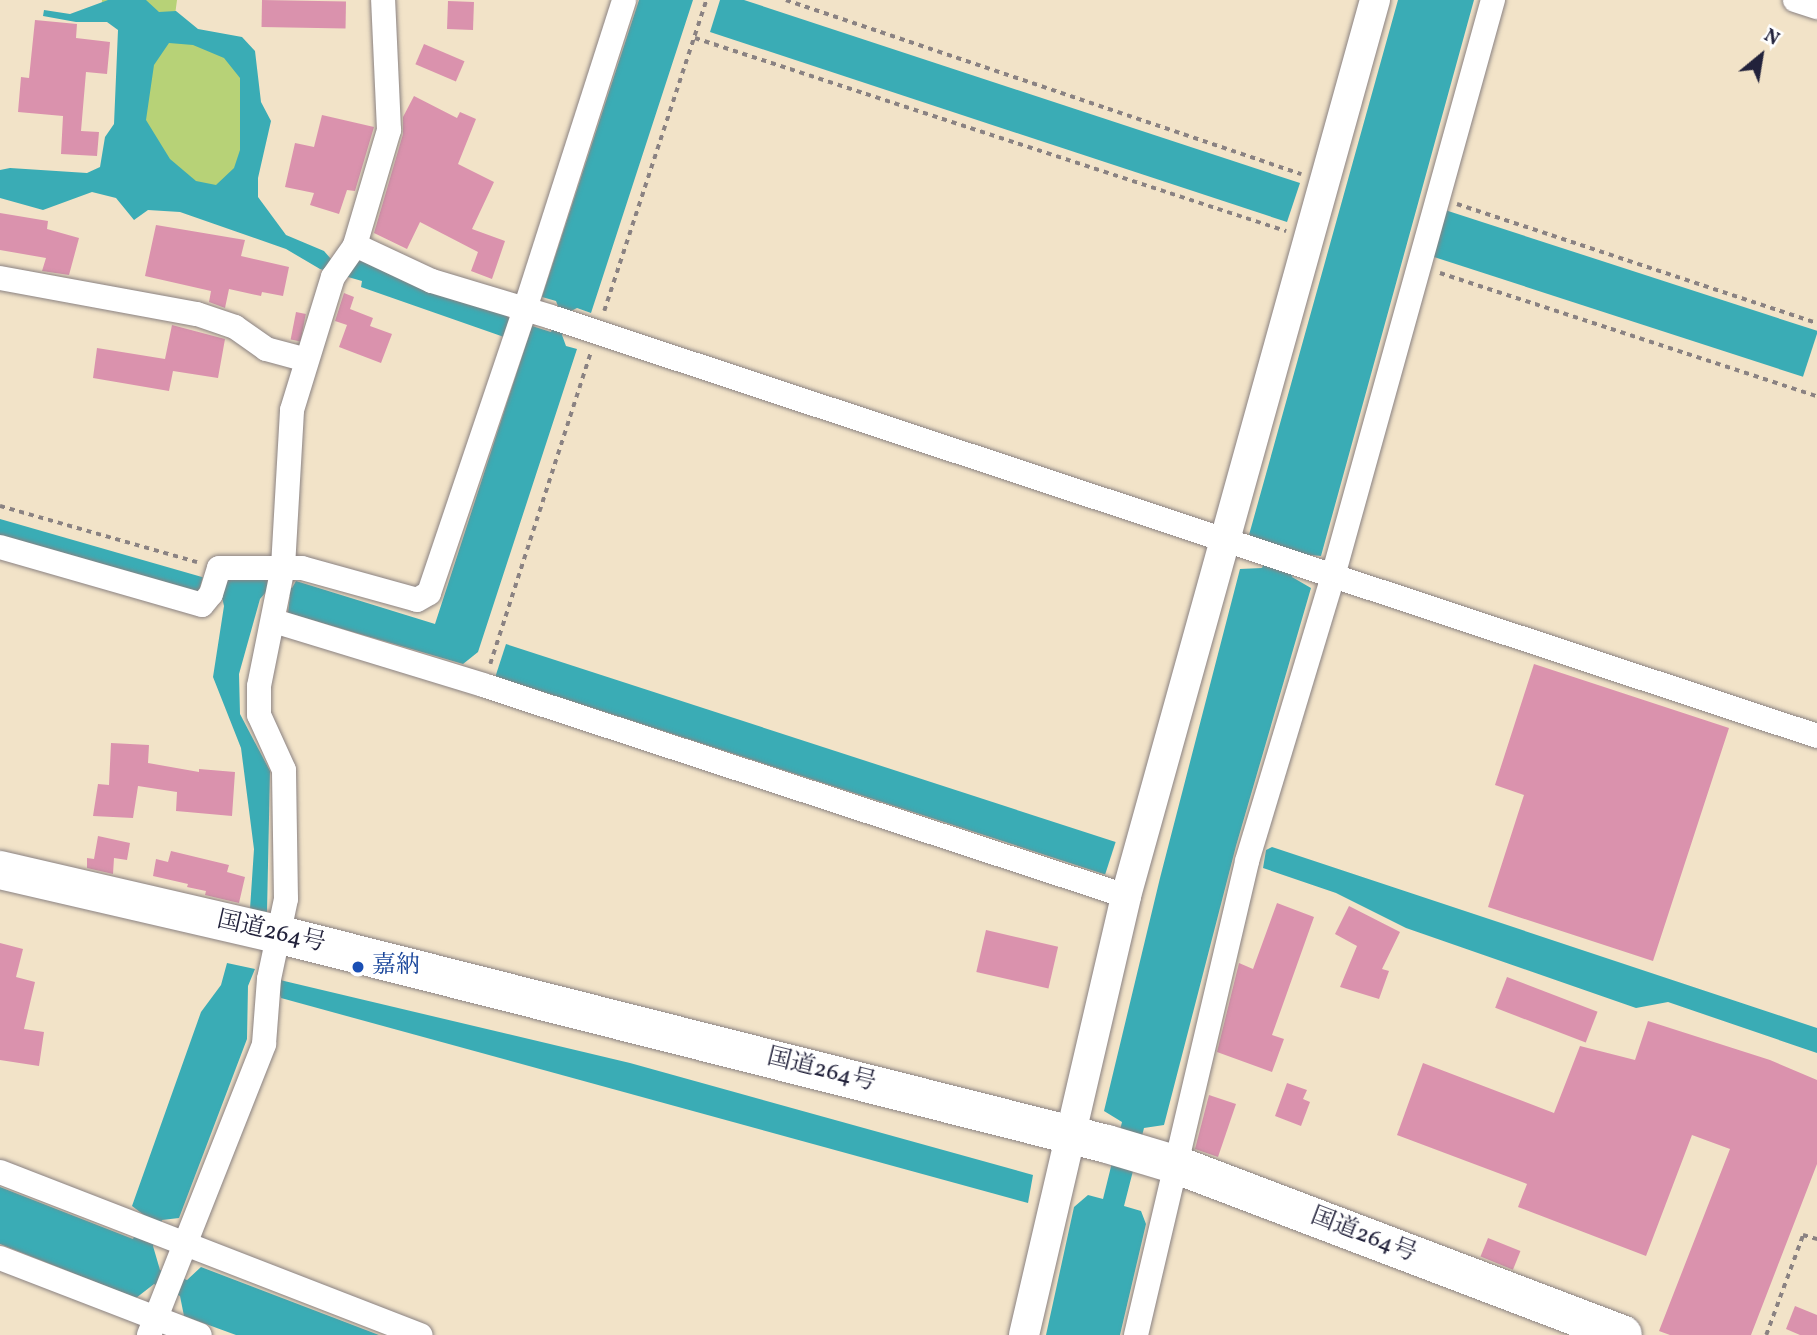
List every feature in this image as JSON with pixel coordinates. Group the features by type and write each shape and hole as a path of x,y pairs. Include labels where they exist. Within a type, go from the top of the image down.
{"highway":[{"name":"国道264号","path":"0,870 277,934 1107,1144 1159,1159 1623,1335"}],"street":[{"path":"152,1327 264,1044 269,979 286,899 284,770 259,715 259,686 279,592 290,482 289,436 292,410 307,360 389,130 383,0"},
{"path":"279,592 302,568 416,600 429,593 525,309 624,0"},
{"path":"1024,1335 1126,896 1375,0"},
{"path":"1136,1335 1159,1159 1333,576 1493,0"},
{"path":"1795,0 1817,7"},
{"path":"344,260 432,281 525,309 1817,736"},
{"path":"0,278 197,314 235,327 265,349 307,360"},
{"path":"0,547 202,605 211,594 219,568 279,592 484,685 1126,896"},
{"path":"0,1172 420,1335"},
{"path":"0,1258 152,1327 200,1335"}],"path":[{"path":"786,0 1311,177"},
{"path":"694,37 1295,234"},
{"path":"1438,198 1817,323"},
{"path":"1419,266 1817,396"},
{"path":"0,506 219,568"},
{"path":"1766,1335 1803,1235 1817,1239"}],"green space":[{"path":"102,0 177,0 174,23 249,67 244,226 109,186 129,23 101,12"}],"water":[{"path":"108,0 146,0 159,12 176,11 198,29 242,37 255,51 261,102 271,121 258,178 258,197 286,235 324,251 331,259 361,260 502,311 510,319 504,337 361,287 362,281 320,269 286,249 180,212 148,210 134,220 116,198 92,192 43,210 0,198 0,170 10,168 87,173 100,167 105,137 114,124 118,30 107,22 76,22 43,16 44,10 70,14","holes":["169,43 193,45 224,58 240,78 240,150 234,168 216,185 196,181 170,159 146,120 154,65"]},
{"path":"639,0 693,0 591,313 577,308 569,312 562,335 566,346 577,349 478,652 463,664 288,613 290,596 266,592 260,599 239,674 240,714 270,771 267,912 250,909 254,849 241,748 213,677 224,606 220,589 228,578 259,578 292,588 296,581 435,624 532,326 551,332 559,309 556,301 542,297"},
{"path":"720,0 744,0 1300,183 1287,222 710,32"},
{"path":"1398,0 1474,0 1321,556 1299,554 1292,577 1311,588 1236,846 1164,1125 1144,1128 1124,1206 1141,1211 1146,1224 1120,1335 1046,1335 1074,1207 1088,1195 1103,1199 1122,1122 1104,1111 1160,878 1240,569 1262,568 1270,547 1249,535"},
{"path":"1445,210 1817,331 1803,377 1430,256"},
{"path":"0,519 203,577 198,594 0,537"},
{"path":"506,644 1116,842 1105,874 495,676"},
{"path":"1272,847 1817,1028 1817,1053 1668,1002 1636,1008 1406,928 1336,893 1263,868 1266,850"},
{"path":"227,963 255,969 248,986 247,1039 179,1218 162,1220 153,1246 160,1270 187,1280 201,1267 379,1335 236,1335 184,1316 180,1296 154,1284 136,1298 0,1244 0,1187 133,1239 144,1215 132,1206 201,1012 221,985"},
{"path":"280,980 630,1063 1033,1175 1028,1203 281,998 277,986"}],"building":[{"path":"262,0 346,1 346,28 262,27"},
{"path":"448,1 474,2 473,30 447,29"},
{"path":"35,20 77,24 76,38 110,42 107,74 86,72 81,131 99,132 97,156 61,154 63,116 18,112 21,77 29,78"},
{"path":"424,44 465,61 456,81 415,64"},
{"path":"414,96 457,118 460,112 476,119 458,164 494,182 472,229 505,241 492,279 471,271 478,252 420,222 407,249 374,233 403,134 403,117"},
{"path":"322,115 374,127 355,191 347,190 339,214 310,205 314,193 285,187 295,143 314,147"},
{"path":"0,213 48,221 47,229 79,238 69,275 42,271 46,258 0,250"},
{"path":"156,225 245,240 241,256 289,267 283,296 262,292 261,296 229,289 225,308 209,302 211,291 145,276"},
{"path":"344,293 354,297 350,309 373,318 370,326 392,334 381,363 339,347 347,325 335,321"},
{"path":"296,312 306,314 300,341 291,339"},
{"path":"172,325 225,339 218,378 173,371 169,391 93,378 97,348 165,359"},
{"path":"1534,664 1729,728 1653,961 1488,907 1524,795 1495,785"},
{"path":"111,743 149,745 148,763 199,772 199,769 235,772 232,816 176,811 177,792 138,786 133,818 93,816 98,784 109,785"},
{"path":"98,836 130,843 127,860 114,858 113,874 87,868 87,858 94,859"},
{"path":"171,851 229,865 227,872 245,877 239,903 205,895 206,891 187,887 188,884 153,876 156,859 168,862"},
{"path":"1277,903 1314,917 1272,1035 1284,1039 1272,1072 1217,1052 1239,963 1253,969"},
{"path":"1349,906 1400,932 1382,969 1389,971 1379,999 1340,987 1357,946 1335,934"},
{"path":"986,930 1058,947 1048,989 976,972"},
{"path":"0,943 23,949 16,977 35,982 24,1029 44,1032 39,1066 0,1060"},
{"path":"1507,977 1598,1012 1586,1043 1495,1008"},
{"path":"1648,1021 1770,1060 1817,1080 1817,1164 1751,1335 1670,1335 1659,1331 1730,1149 1692,1135 1646,1256 1518,1207 1527,1184 1397,1135 1423,1063 1554,1113 1580,1046 1635,1060"},
{"path":"1287,1083 1307,1090 1303,1099 1310,1102 1301,1126 1275,1116"},
{"path":"1209,1095 1236,1104 1218,1157 1195,1149"},
{"path":"1488,1238 1520,1251 1513,1270 1481,1257"},
{"path":"1795,1306 1817,1315 1817,1335 1800,1335 1786,1329"}],"place":[{"name":"嘉納","path":"358,967"}]}
